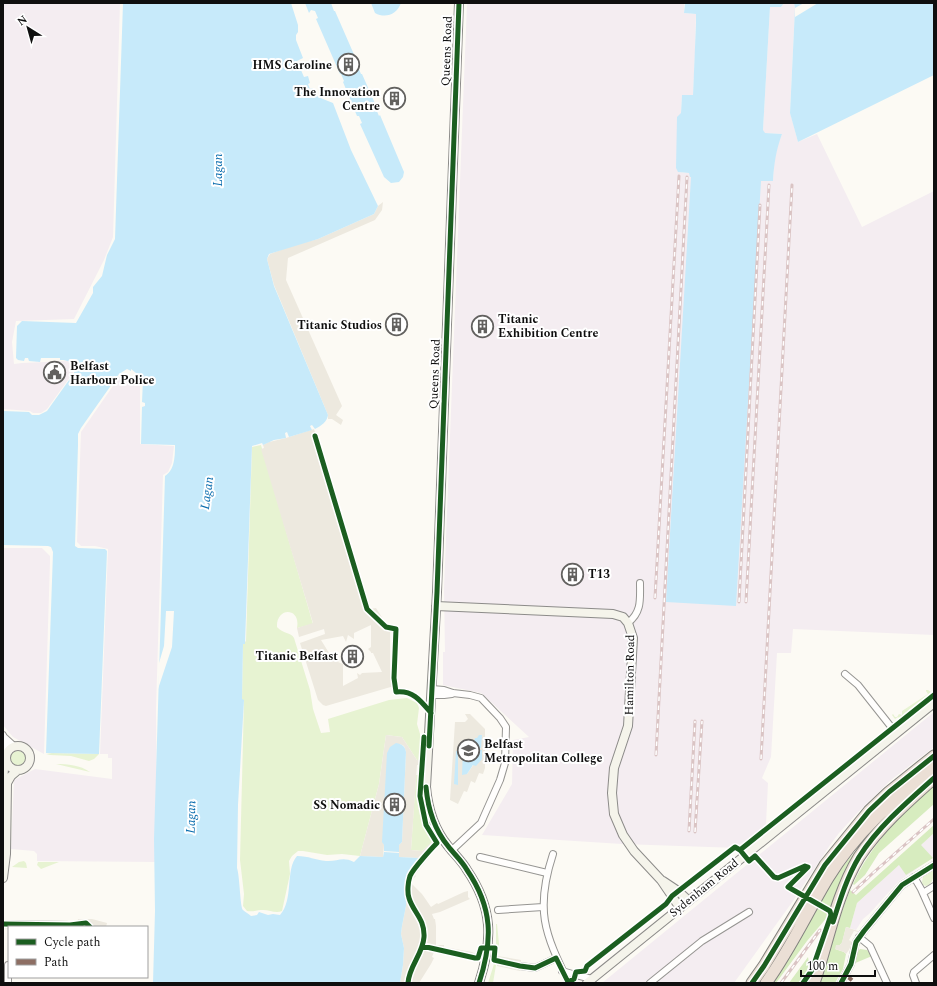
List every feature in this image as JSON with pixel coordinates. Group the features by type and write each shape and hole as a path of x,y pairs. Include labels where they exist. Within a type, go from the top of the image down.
{"highway":[{"path":"752,983 764,966 825,865 869,811 889,792 934,756"},
{"path":"766,983 791,943 828,877 847,850 888,805 934,766"},
{"path":"814,983 841,896 859,858 884,825 934,778"},
{"path":"810,983 820,965"}],"street":[{"name":"Queens Road","path":"458,3 436,606 426,787 430,813 439,835 472,877 486,910 489,930 489,945 480,983"},
{"path":"628,623 635,618 639,608 640,582"},
{"name":"Hamilton Road","path":"436,606 613,614 623,617 628,623 633,638 628,726 614,768 612,793 614,814 623,836 634,851 661,880 680,908"},
{"path":"845,674 858,685 896,733"},
{"path":"432,692 444,695 453,693 470,695 481,698 504,722 506,727 505,763 500,780 481,823 451,850"},
{"name":"Sydenham Road","path":"589,981 934,703"},
{"path":"3,878 6,854 7,783 18,770 26,767 30,758 26,750 21,747 15,747 4,736"},
{"path":"4,736 7,759 11,768 18,770"},
{"path":"3,782 7,759 12,749 15,747"},
{"path":"553,854 547,873 543,906 547,932 556,958 569,983"},
{"path":"480,857 547,873"},
{"path":"841,983 850,964 853,951 859,937 895,893 914,877 934,865"},
{"path":"914,877 934,918"},
{"name":"Hamilton Road","path":"661,880 689,900"},
{"path":"923,894 934,886"},
{"path":"498,910 543,906"},
{"path":"650,983 702,941 749,912"},
{"path":"3,924 70,925"},
{"path":"859,937 870,946 887,983"},
{"path":"916,983 913,973 934,955"},
{"path":"520,966 535,968 556,958"},
{"path":"7,965 8,983"},
{"path":"562,970 589,981"}],"shaded area":[{"path":"3,3 120,3 113,237 104,260 74,319 16,321 12,342 14,364 68,361 72,366 73,373 47,409 41,413 3,409"},
{"path":"467,3 684,3 684,13 696,14 695,53 693,95 682,95 678,172 773,181 776,149 782,134 764,133 763,130 770,7 781,7 784,3 794,3 790,112 798,142 817,134 862,227 934,191 934,635 793,629 791,653 777,653 771,757 762,778 768,783 766,824 738,848 622,844 482,835 512,784 513,740 529,737 481,693 443,685 443,652 445,652 444,589"},
{"path":"383,202 382,210 375,220 288,258 286,280 342,406 336,415 343,420 341,425 332,419 328,419 328,415 274,285 267,259 270,254 291,246 318,239 374,214 378,206"},
{"path":"122,373 140,381 140,444 174,446 172,463 168,472 163,475 156,709 157,862 37,861 37,854 34,851 11,849 14,780 35,769 112,779 112,758 108,758 108,754 100,754 108,549 95,546 81,546 77,542 81,432"},
{"path":"314,429 369,609 376,608 390,630 390,676 394,686 326,706 318,700 300,643 325,634 324,629 299,637 297,628 313,623 261,449 264,448 263,445 269,442","holes":["371,625 371,647 368,649 371,653 373,653 382,672 362,673 360,675 357,673 358,678 343,686 343,664 338,662 340,659 334,661 321,640 343,636 346,642 348,635 354,639 354,633"]},
{"path":"3,548 42,548 50,556 44,754 13,737 3,725"},
{"path":"934,712 934,747 891,780 839,833 793,901 734,983 602,983"},
{"path":"465,714 470,714 485,729 485,768 483,774 479,773 475,783 471,781 467,792 464,791 458,804 450,800 455,722 465,722 468,719","holes":["477,752 474,764 467,774 463,774 467,756"]},
{"path":"386,735 402,737 417,760 420,760 419,765 417,765 411,850 422,851 433,841 438,846 410,882 422,894 431,907 437,903 438,904 468,891 468,897 470,899 432,914 435,919 436,926 436,945 444,945 444,947 472,952 476,954 474,960 442,955 434,952 432,957 434,958 419,983 400,983 404,948 401,934 406,906 408,872 420,860 419,858 399,857 399,845 402,842 406,752 404,746 400,744 385,814 383,857 360,856 379,784"},
{"path":"934,833 934,857 899,881 863,919 856,930 850,928 857,903"},
{"path":"78,919 92,919 107,923 106,926 77,926"},
{"path":"846,927 858,932 854,931 849,940 852,942 846,954 835,949 836,945 840,945 842,942"},
{"path":"498,956 521,960 520,971 497,966"}],"green space":[{"path":"261,445 313,624 297,628 295,616 288,612 280,616 277,627 294,638 321,733 330,732 328,719 389,700 407,698 417,703 419,708 417,724 420,734 420,760 417,760 402,737 386,735 379,784 360,856 342,854 327,855 298,851 289,861 290,874 282,911 277,912 263,910 247,911 243,906 244,894 240,860 244,700 242,700 243,644 246,641 252,447"},
{"path":"926,690 931,692 899,718 898,717 895,719 892,715 893,714 895,717 899,714 902,715 902,711 928,694"},
{"path":"15,751 21,751 26,756 24,765 21,767 15,767 10,762 10,756"},
{"path":"46,754 99,754 94,759 89,761 71,756"},
{"path":"56,764 74,765 90,772"},
{"path":"416,775 419,775 421,810 433,841 422,851 411,850"},
{"path":"934,786 934,804 879,853 865,875 854,885 853,884 868,856 878,843 898,819"},
{"path":"879,821 881,824 829,915 807,941 776,983 771,983 837,874"},
{"path":"934,825 934,833 921,845 933,858 906,875 899,865 857,903 850,928 846,927 842,943 835,949 846,954 843,969 835,983 820,983 850,890 856,895"},
{"path":"24,861 27,868 12,867 19,862"},
{"path":"38,862 59,862 41,869 37,865"},
{"path":"934,870 932,882 926,886 923,885 923,877"},
{"path":"496,924 499,944 497,956 496,955"},
{"path":"860,949 867,950 872,956 853,964 857,952"},
{"path":"808,957 808,983 789,983"},
{"path":"494,964 496,965 493,983 488,983"}],"water":[{"name":"Lagan","path":"123,3 291,3 298,25 296,40 303,58 297,61 304,77 308,76 310,83 308,84 310,89 313,88 318,97 333,103 351,150 378,206 374,214 318,239 269,254 267,259 274,286 328,415 323,424 315,429 312,425 310,426 312,430 289,437 287,432 285,433 286,438 274,440 263,445 262,443 252,446 245,644 243,644 242,699 244,700 238,805 237,868 243,910 251,916 257,915 259,912 268,915 280,915 287,901 291,869 297,856 326,861 346,859 354,862 360,856 383,857 384,852 399,853 399,857 419,858 419,862 408,872 406,906 401,934 404,948 400,983 153,983 155,911 154,839 165,476 173,466 175,445 141,444 142,407 145,406 145,403 142,402 143,380 136,378 136,373 131,369 131,371 127,369 119,374 78,434 75,546 78,548 105,549 107,551 99,754 46,753 53,552 51,547 48,546 3,545 3,411 29,412 32,415 39,415 47,411 74,373 73,364 69,361 60,360 60,358 41,358 40,362 29,361 28,358 25,358 24,361 18,360 16,358 17,326 22,321 76,323 93,293 93,287 102,276 107,255 115,239"},
{"path":"305,3 331,3 404,172 403,177 399,182 391,183 384,177 360,124 362,123 359,116 357,116 341,74 316,19 318,18 315,11 311,10 309,13"},
{"path":"371,3 401,3 394,13 383,16 375,13"},
{"path":"685,3 784,3 781,7 770,7 763,130 765,133 782,134 778,146 773,181 761,181 736,606 666,602 691,177 689,173 678,172 676,168 677,117 681,113 682,95 693,95 696,23 696,14 684,13"},
{"path":"794,3 934,3 934,75 798,142 790,113"},
{"path":"482,735 481,748 472,748 475,738"},
{"path":"396,743 403,746 406,752 402,842 399,845 399,852 384,851 384,845 382,842 387,753 390,747"},
{"path":"477,749 482,750 482,759 476,766 473,765 467,774 462,775 463,751 468,751 467,756 469,756 470,751 476,752"},
{"path":"456,751 458,751 458,785 454,784"}],"pier":[{"path":"804,3 818,3 795,17 795,8"},
{"path":"166,611 174,611 172,647 158,689 159,663 164,646"}],"railway":[{"path":"655,598 679,176"},
{"path":"656,755 687,177"},
{"path":"746,602 769,185"},
{"path":"761,759 792,185"},
{"path":"739,602 760,205"},
{"path":"689,831 695,721"},
{"path":"695,832 702,721"},
{"path":"853,892 934,819"},
{"path":"781,983 820,930"}],"marked path":[{"path":"846,975 855,983"}],"cycle path":[{"path":"429,746 437,592 459,3"},
{"path":"315,436 367,609 386,627 396,629 394,678 396,692 407,693 416,697 431,713"},
{"path":"740,850 934,695"},
{"path":"408,983 424,937 423,925 409,898 408,890 410,876 437,843 426,825 420,796 424,737"},
{"path":"752,983 764,966 825,865 869,811 889,792 934,756"},
{"path":"833,922 844,889 859,857 884,825 934,778"},
{"path":"426,787 428,804 435,826 443,840 463,864 476,884 486,911 488,925 487,953 479,983"},
{"path":"422,946 475,958 478,958 481,948 495,948 494,960 535,968 556,958 568,982 574,979 576,972 585,971 587,966 666,904 672,896 735,847 740,850 749,861 755,856 774,877 778,878 805,866 808,867 788,887 830,911 831,915 812,970 803,983"},
{"path":"841,983 851,964 856,942 864,931 902,885 934,865"},
{"path":"3,924 70,925 86,923 89,926"}],"place":[{"name":"HMS Caroline","path":"348,65"},
{"name":"The Innovation Centre","path":"395,99"},
{"name":"Titanic Studios","path":"397,325"},
{"name":"Titanic Exhibition Centre","path":"482,326"},
{"name":"Belfast Harbour Police","path":"54,373"},
{"name":"T13","path":"572,574"},
{"name":"Titanic Belfast","path":"353,656"},
{"name":"Belfast Metropolitan College","path":"469,751"},
{"name":"SS Nomadic","path":"395,805"}]}
